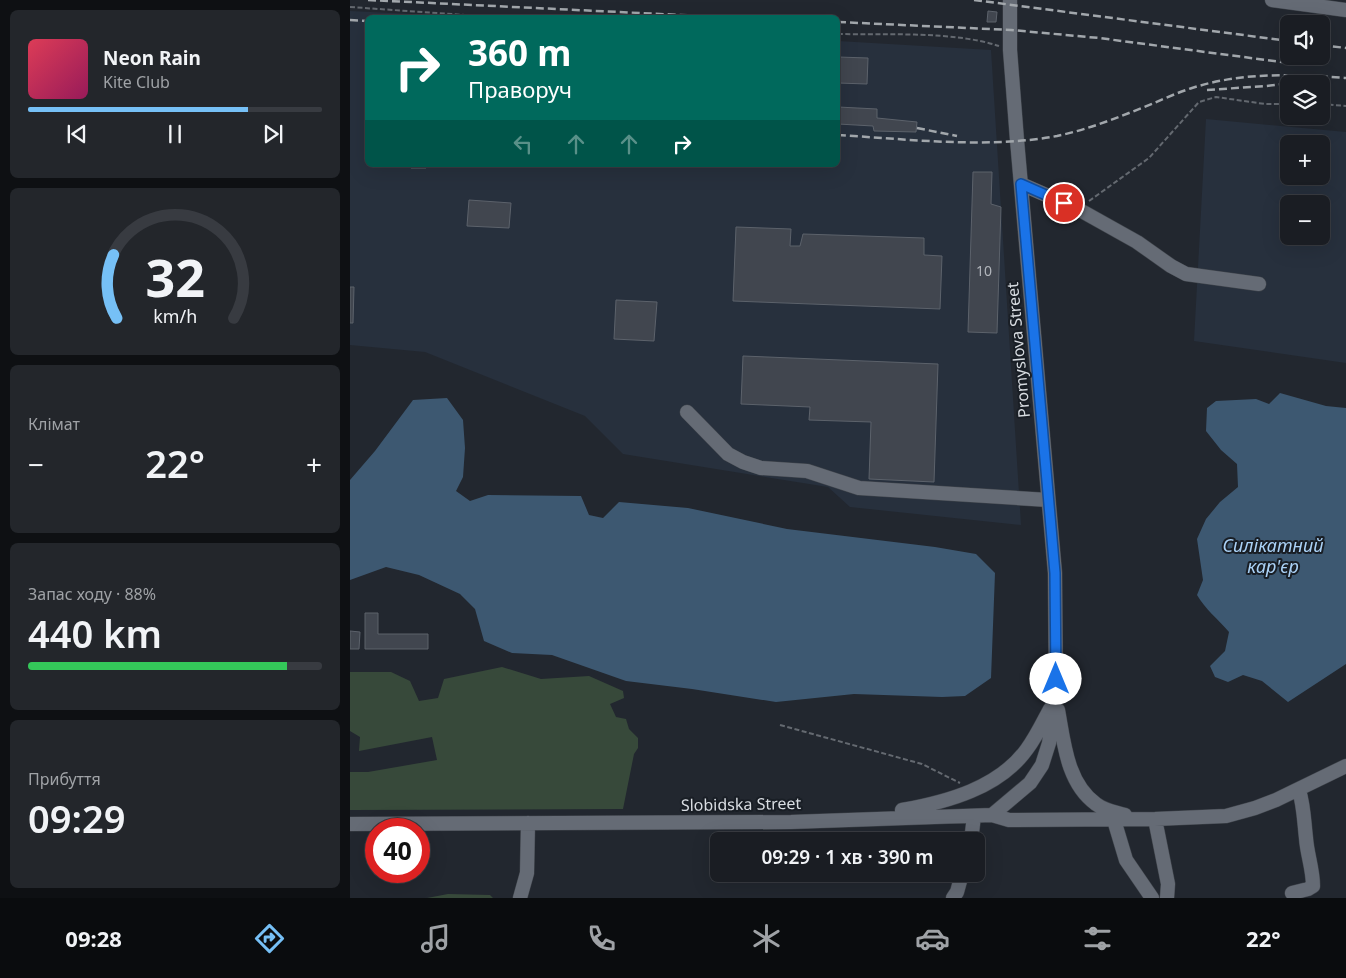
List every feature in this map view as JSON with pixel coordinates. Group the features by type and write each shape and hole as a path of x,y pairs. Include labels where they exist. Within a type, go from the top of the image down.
{"street":[{"name":"Promyslova Street","path":"1010,0 1010,50 1055,573 1056,697"},
{"path":"1272,0 1346,10"},
{"path":"1021,184 1078,209 1137,242 1170,266 1186,274 1259,284"},
{"path":"687,412 728,454 743,462 761,468 807,471 859,488 1048,500"},
{"path":"847,820 932,804 970,791 989,782 1008,769 1027,750 1056,697"},
{"path":"992,815 1030,783 1042,765 1049,743 1056,697"},
{"path":"1056,697 1065,750 1072,773 1078,784 1086,795 1106,810 1137,818 1155,820 1226,816 1254,808 1299,790 1346,766"},
{"path":"1292,893 1313,886 1304,812 1299,790"},
{"name":"Slobidska Street","path":"350,824 791,822 992,815 1009,820 1114,820 1137,818"},
{"path":"972,832 974,816"},
{"path":"1114,820 1126,860 1152,898"},
{"path":"1155,820 1168,884 1167,898"},
{"path":"520,898 527,873 528,823"},
{"path":"953,898 960,882"}],"path":[{"path":"350,7 465,15"},
{"path":"840,34 946,37 990,43 1010,50"},
{"path":"1078,209 1149,158 1199,102 1216,97 1266,104 1280,104"},
{"path":"1330,105 1346,106"},
{"path":"780,725 922,764 958,781 970,791"}],"shaded area":[{"path":"350,11 413,15 365,15 365,167 840,167 840,41 991,50 1021,525 850,507 828,487 623,454 585,416 425,352 350,345"},
{"path":"1206,119 1346,132 1346,363 1194,341"}],"green space":[{"path":"502,667 541,679 589,676 623,691 624,698 610,704 616,717 626,719 629,729 638,738 638,748 634,754 623,809 350,810 350,772 368,772 437,760 432,737 359,751 360,737 350,731 350,672 391,672 410,681 419,701 438,698 444,679"},
{"path":"448,894 490,895 493,898 427,898"}],"water":[{"name":"Силікатний кар'єр","path":"1280,393 1326,406 1346,408 1346,664 1288,702 1262,681 1243,675 1228,682 1215,677 1210,666 1225,651 1229,632 1197,595 1203,580 1197,539 1206,519 1220,502 1238,487 1237,464 1221,450 1206,431 1207,408 1216,401 1256,399 1269,404"},
{"path":"447,398 463,420 465,448 463,477 456,491 470,501 488,495 581,496 589,515 603,518 619,502 688,508 787,529 935,547 976,554 995,573 991,678 965,696 854,694 776,702 626,681 552,655 512,653 484,641 475,609 460,594 419,575 386,567 350,580 350,480 375,451 413,400"}],"building":[{"path":"988,11 997,12 996,22 987,22"},
{"path":"840,57 868,58 867,84 840,83"},
{"path":"840,107 877,109 877,118 917,122 916,132 874,131 873,126 840,124"},
{"path":"973,172 992,172 991,204 1001,207 997,333 968,332"},
{"path":"469,200 511,203 509,228 467,226"},
{"path":"736,227 791,229 790,246 800,246 803,234 924,238 924,255 942,256 940,309 733,301"},
{"path":"350,287 354,287 353,323 350,323"},
{"path":"616,300 657,302 654,341 614,339"},
{"path":"743,356 938,364 934,482 869,479 871,422 809,420 810,407 741,404"},
{"path":"365,613 378,613 378,634 428,634 428,649 365,649"},
{"path":"350,631 360,632 359,649 350,649"}],"railway":[{"path":"368,0 681,15"},
{"path":"974,0 1280,40"},
{"path":"350,20 365,21"},
{"path":"840,22 1011,30 1099,38 1280,62"},
{"path":"1330,46 1346,48"},
{"path":"840,135 948,142 1031,140 1057,136 1094,126 1182,91 1230,79 1268,76 1346,78"},
{"path":"1207,90 1280,84"},
{"path":"917,128 957,136"}],"route":[{"path":"1056,679 1055,573 1021,184 1064,203"}]}
